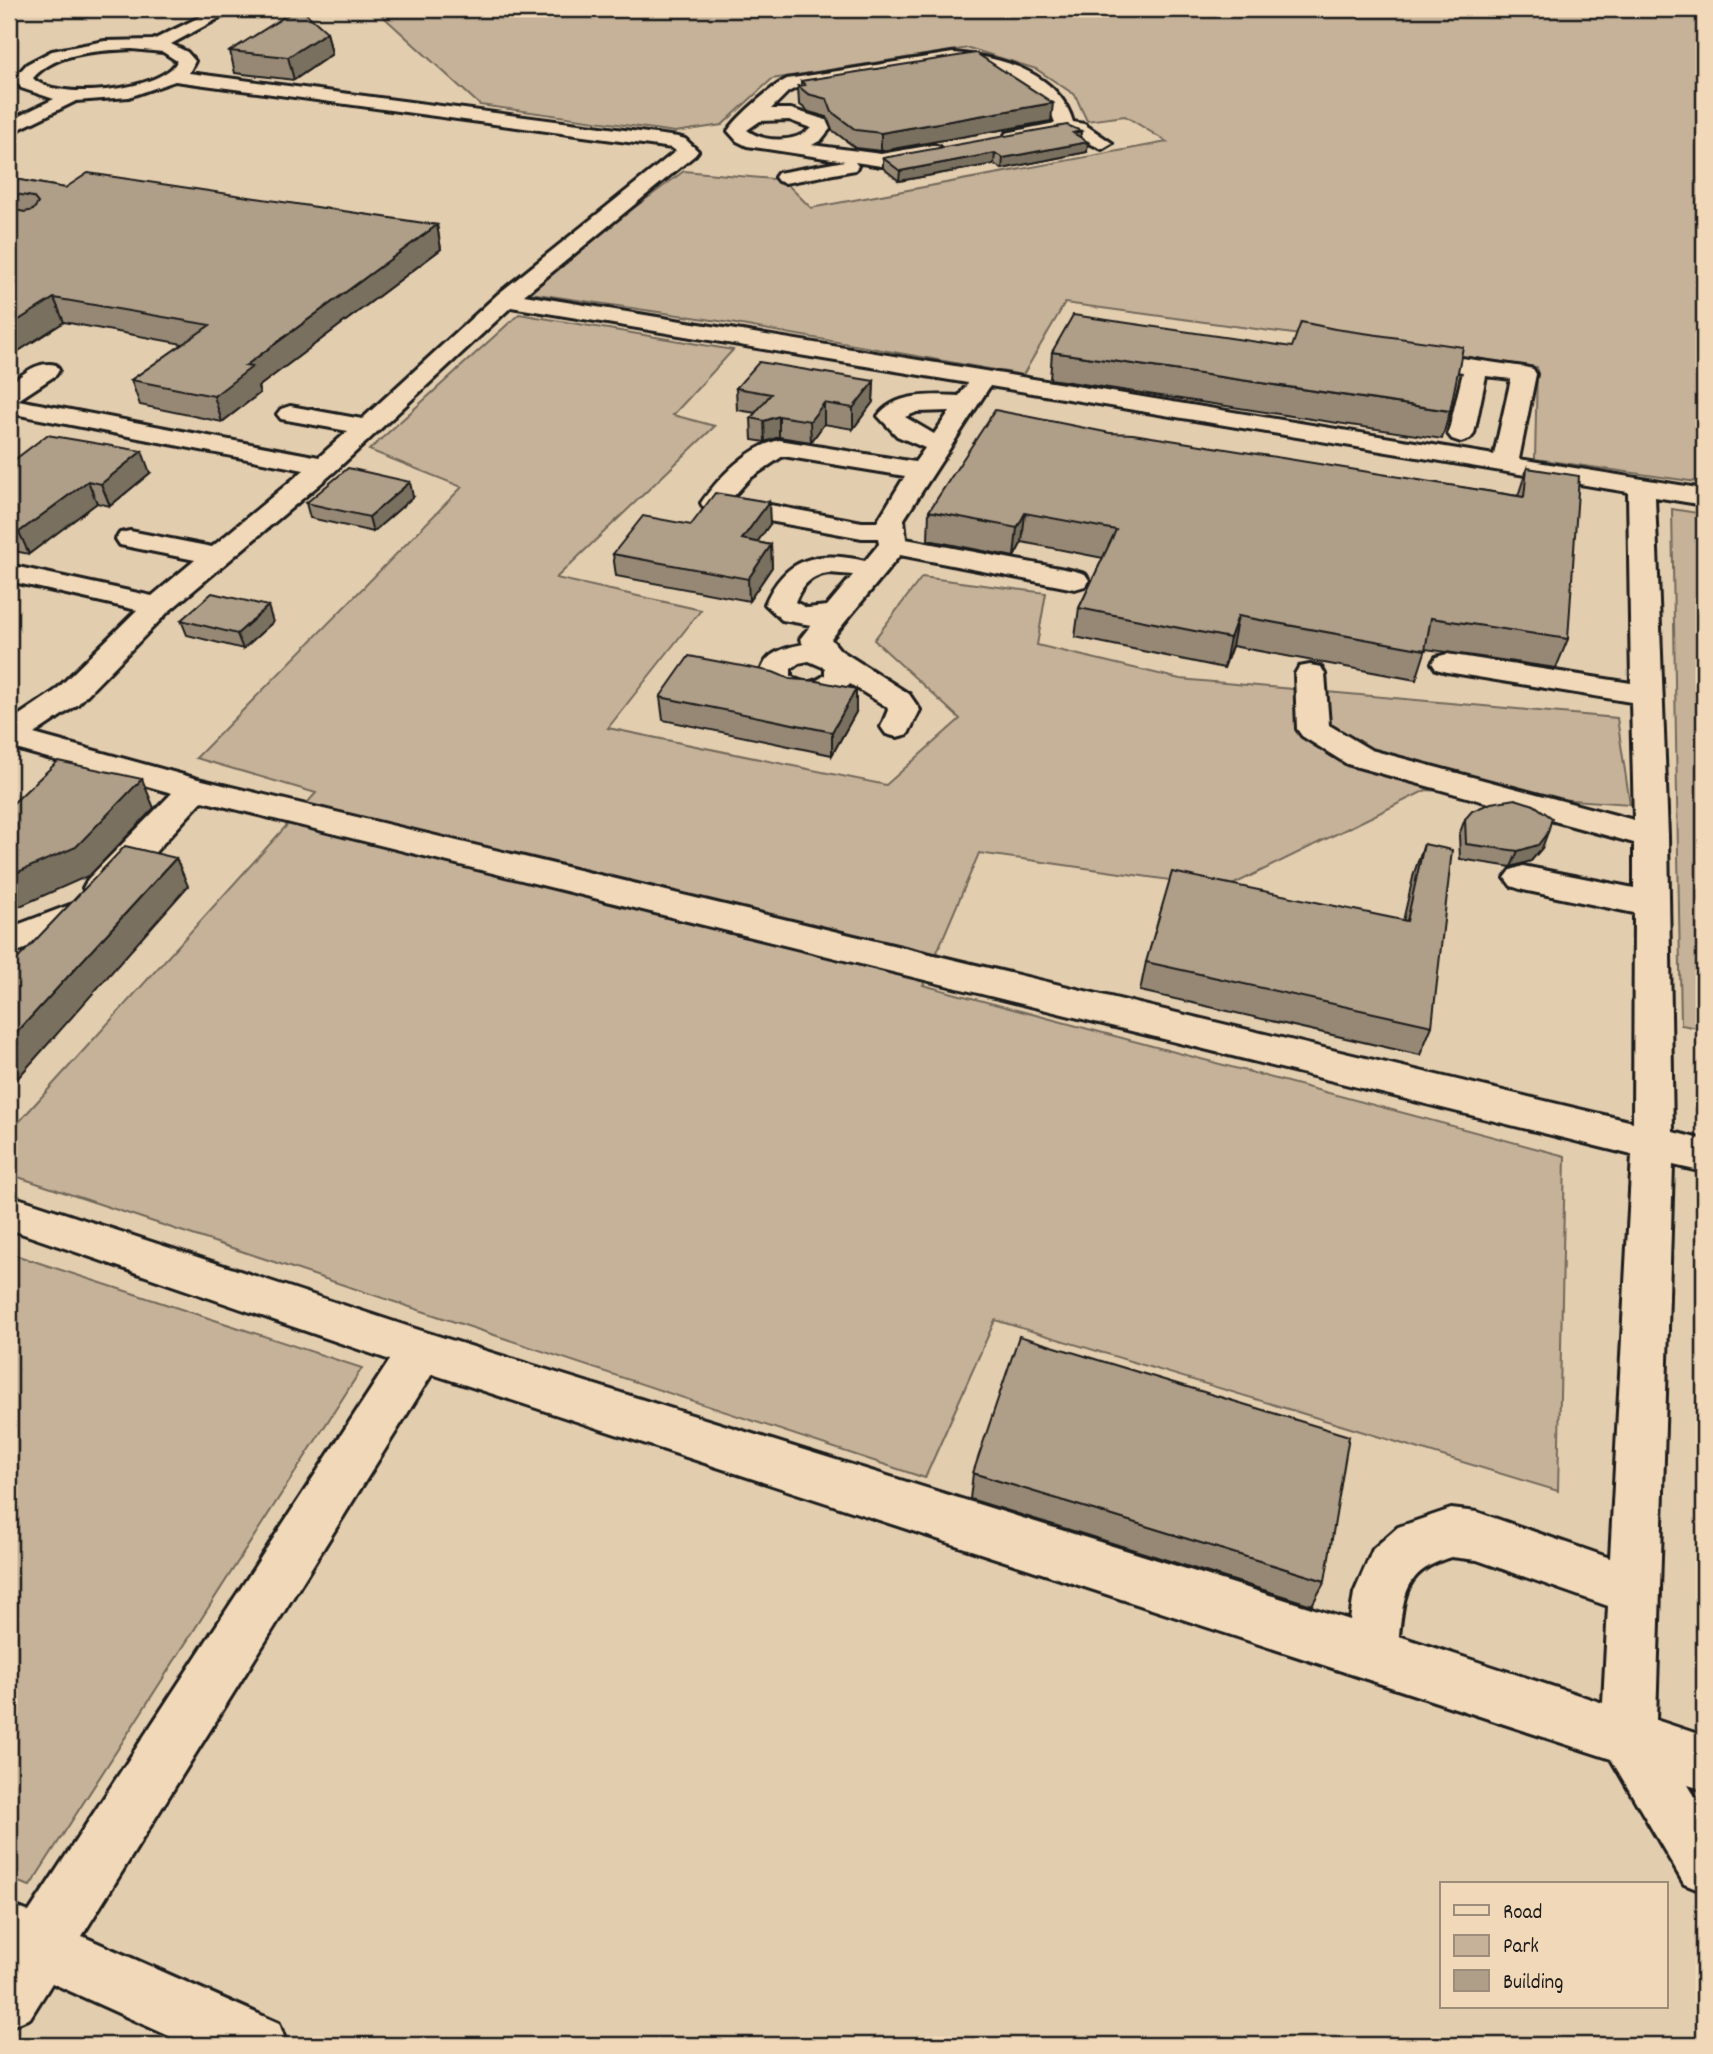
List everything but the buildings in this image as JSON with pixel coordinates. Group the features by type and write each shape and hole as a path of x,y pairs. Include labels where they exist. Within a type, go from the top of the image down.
{"lane":[{"path":"155,46 228,9"},
{"path":"14,109 47,97 97,95 145,88 174,76 183,69 186,61 181,54 155,46 106,45 45,60 19,56"},
{"path":"9,736 66,698 158,606 215,555 325,466 506,299 782,88 793,83 914,63 963,59 1009,71 1045,89 1055,98 1065,126"},
{"path":"45,60 24,77 27,84 47,97"},
{"path":"914,63 934,77"},
{"path":"174,76 774,145 881,160"},
{"path":"145,88 157,103"},
{"path":"9,128 73,96"},
{"path":"717,139 777,114 803,117 819,124 821,129 812,139 774,145"},
{"path":"1000,118 1025,135"},
{"path":"999,139 1065,126 1077,128 1102,143"},
{"path":"785,177 947,148"},
{"path":"506,299 1704,497"},
{"path":"1383,354 1524,374 1506,465"},
{"path":"1461,434 1476,367"},
{"path":"9,395 47,370"},
{"path":"897,727 904,710 898,701 829,657 815,639 872,571 892,538 891,519 983,379"},
{"path":"1034,413 1032,403 1037,388"},
{"path":"940,444 907,431 895,423 891,416 897,410 921,404 966,404"},
{"path":"9,406 325,466"},
{"path":"290,414 367,427"},
{"path":"1208,438 1225,418"},
{"path":"922,471 779,448 740,473 714,503 862,530 1075,580"},
{"path":"1641,487 1651,836 1653,1143 1628,1737 1704,1864"},
{"path":"130,539 215,555"},
{"path":"838,612 803,617 788,613 780,604 794,576 804,569 837,564 872,571"},
{"path":"9,573 158,606"},
{"path":"1447,663 1647,695"},
{"path":"1310,674 1312,729 1359,757 1651,836"},
{"path":"9,736 195,789 1704,1156"},
{"path":"50,783 81,756"},
{"path":"18,954 75,916 195,789"},
{"path":"1523,878 1651,904"},
{"path":"9,1212 422,1351 1371,1653 1704,1763"},
{"path":"9,1997 24,1939 422,1351"},
{"path":"1371,1653 1378,1593 1391,1566 1416,1544 1451,1533 1477,1536 1635,1591"},
{"path":"24,1939 257,2045"}],"green space":[{"path":"375,9 1704,9 1704,483 1535,459 1537,367 1065,303 1023,375 719,321 530,293 623,216 684,171 783,180 811,208 1167,142 1125,116 1087,121 1075,95 1036,69 969,48 772,79 722,125 675,132 480,105"},
{"path":"519,314 733,350 673,415 715,426 556,578 701,610 608,728 886,785 960,719 874,640 922,577 1046,593 1037,645 1180,679 1617,718 1630,804 1426,790 1226,888 979,853 923,985 1565,1156 1558,1491 995,1320 925,1478 9,1174 9,1133 316,793 196,758 462,487 369,450"},
{"path":"1672,509 1704,514 1704,1029 1681,1025"},
{"path":"9,1253 362,1368 30,1886 9,1879"}]}
